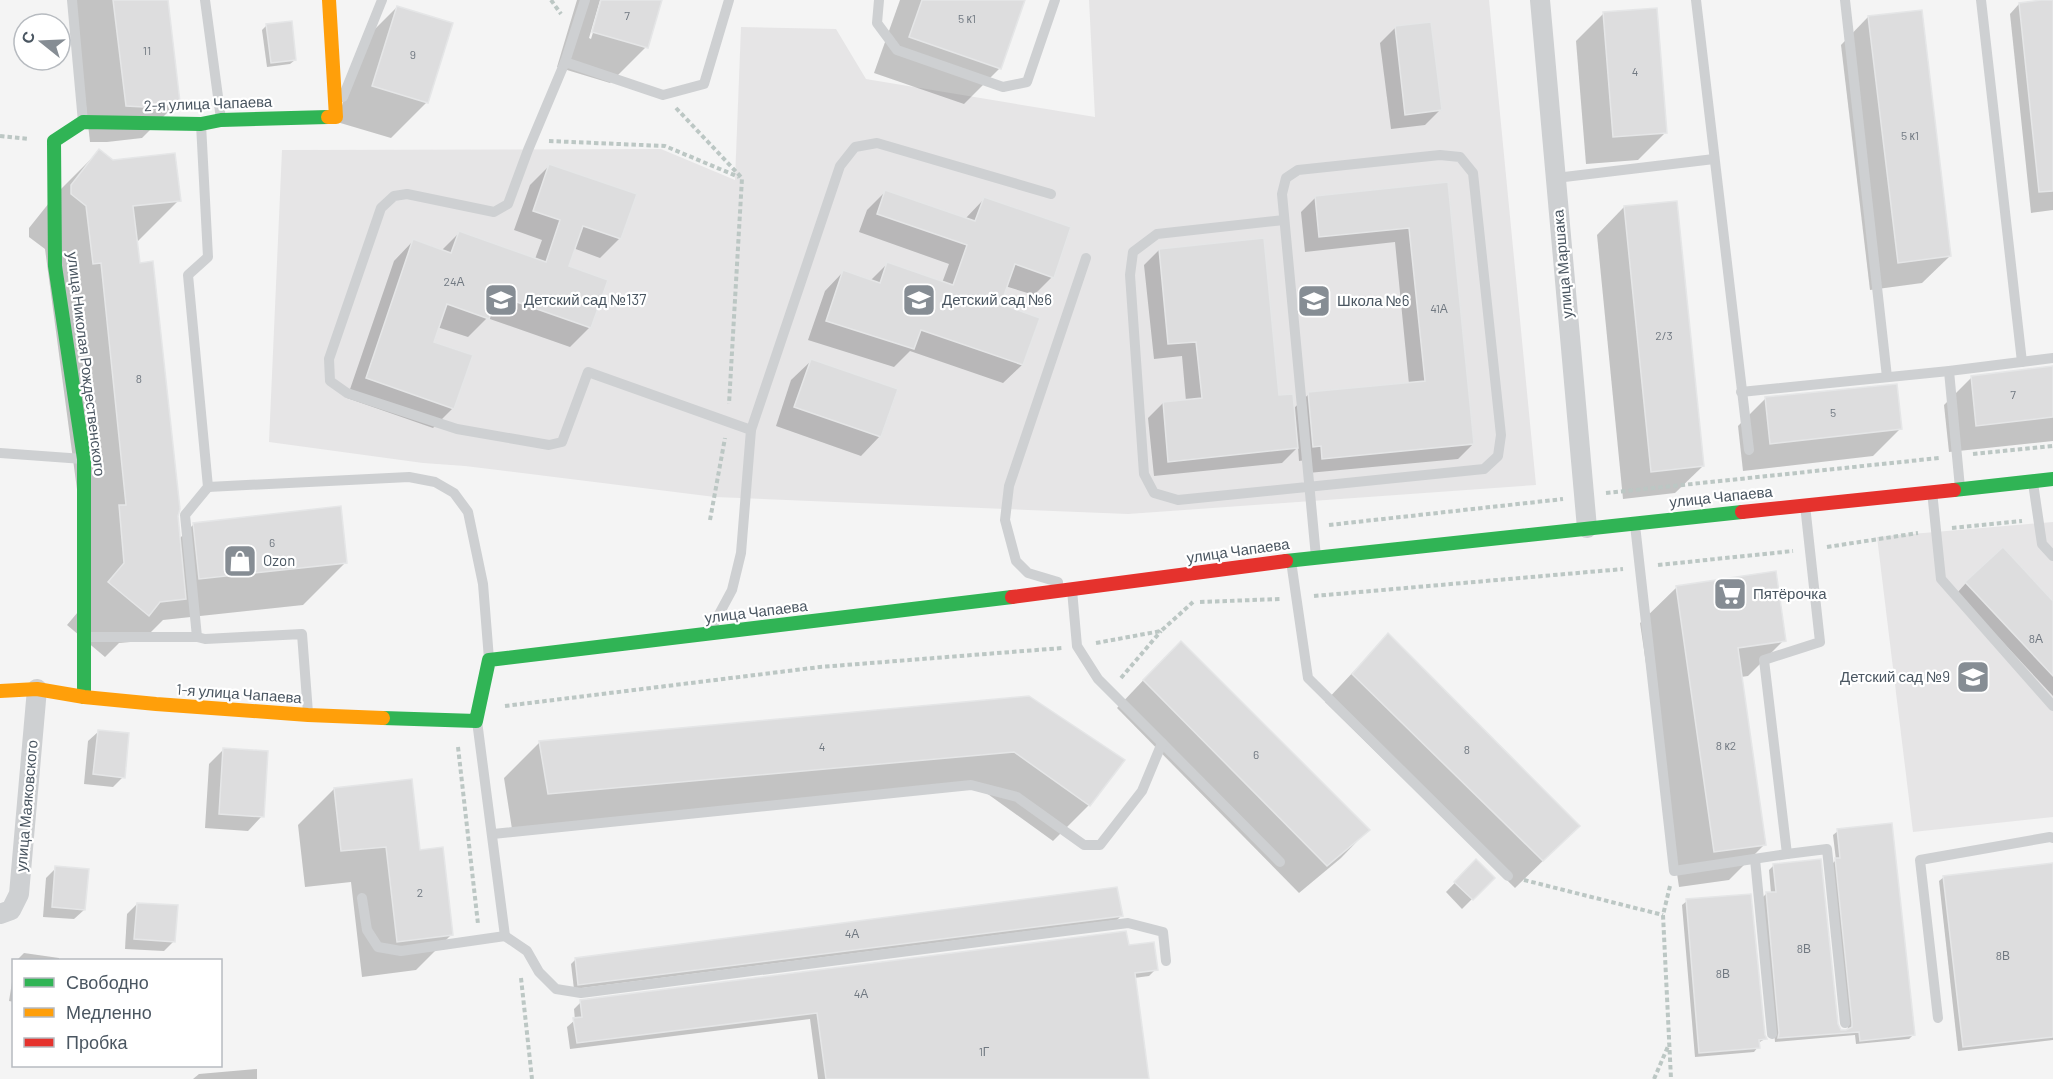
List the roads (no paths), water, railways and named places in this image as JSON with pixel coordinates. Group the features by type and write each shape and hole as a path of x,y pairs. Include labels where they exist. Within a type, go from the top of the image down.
{"street":[{"path":"329,0 336,117"},
{"name":"улица Маршака","path":"1540,0 1587,528"},
{"name":"2-я улица Чапаева","path":"83,122 201,124 221,120 336,117"},
{"name":"улица Николая Рождественского","path":"83,122 54,141 54,153 55,266 84,459 84,697"},
{"name":"улица Чапаева","path":"489,660 1072,590 1290,560 2053,479"},
{"path":"478,715 489,660"},
{"name":"1-я улица Чапаева","path":"0,691 38,689 84,697 308,715 455,720 478,715"},
{"name":"улица Маяковского","path":"0,914 11,910 19,894 38,689"}],"lane":[{"path":"72,0 83,122"},
{"path":"205,0 221,120"},
{"path":"336,117 382,0"},
{"path":"585,0 566,62 508,204 494,212 408,194 394,196 381,208 328,359 330,381 347,393 458,429 549,445 562,442 588,372 751,430"},
{"path":"566,62 663,95 704,84 729,0"},
{"path":"879,0 878,22 897,50 1003,87 1027,82 1055,0"},
{"path":"1696,0 1749,450"},
{"path":"1845,0 1887,377"},
{"path":"1981,0 2022,362"},
{"path":"197,636 184,515 208,487 189,275 208,257 201,124"},
{"path":"708,635 732,590 741,553 751,430 840,166 855,147 877,142 1051,194"},
{"path":"1284,220 1157,234 1133,252 1130,275 1144,474 1154,493 1178,500 1309,488 1484,469 1498,456 1502,435 1473,173 1460,157 1440,155 1298,170 1286,178 1282,194 1309,488 1317,557"},
{"path":"1556,178 1714,159"},
{"path":"1086,258 1009,486 1005,520 1016,561 1028,573 1059,582 1072,590 1077,646 1098,679 1280,862"},
{"path":"1741,392 2053,358"},
{"path":"1949,371 1960,488"},
{"path":"0,453 84,459"},
{"path":"208,487 409,477 435,482 454,493 468,512 473,534 483,584 489,660"},
{"path":"2033,480 2042,544 2053,556"},
{"path":"1932,491 1941,579 2053,706"},
{"path":"1787,854 1764,660 1820,642 1805,505"},
{"path":"1634,523 1674,871 1827,849 1845,1023"},
{"path":"1290,560 1308,678 1508,876"},
{"path":"85,638 197,636 205,639 302,634 308,715"},
{"path":"478,715 505,936"},
{"path":"493,834 971,785 1017,797 1084,845 1100,845 1142,791 1162,743"},
{"path":"1938,1018 1920,860 2053,838"},
{"path":"1755,858 1772,1034"},
{"path":"362,898 367,930 378,947 401,951 505,936 526,951 539,972 556,989 580,993 1128,923 1163,932 1166,962"}],"place":[{"name":"Детский сад №137","path":"501,300"},
{"name":"Детский сад №6","path":"919,300"},
{"name":"Школа №6","path":"1314,301"},
{"name":"Ozon","path":"240,561"},
{"name":"Пятёрочка","path":"1730,594"},
{"name":"Детский сад №9","path":"1973,677"}]}
